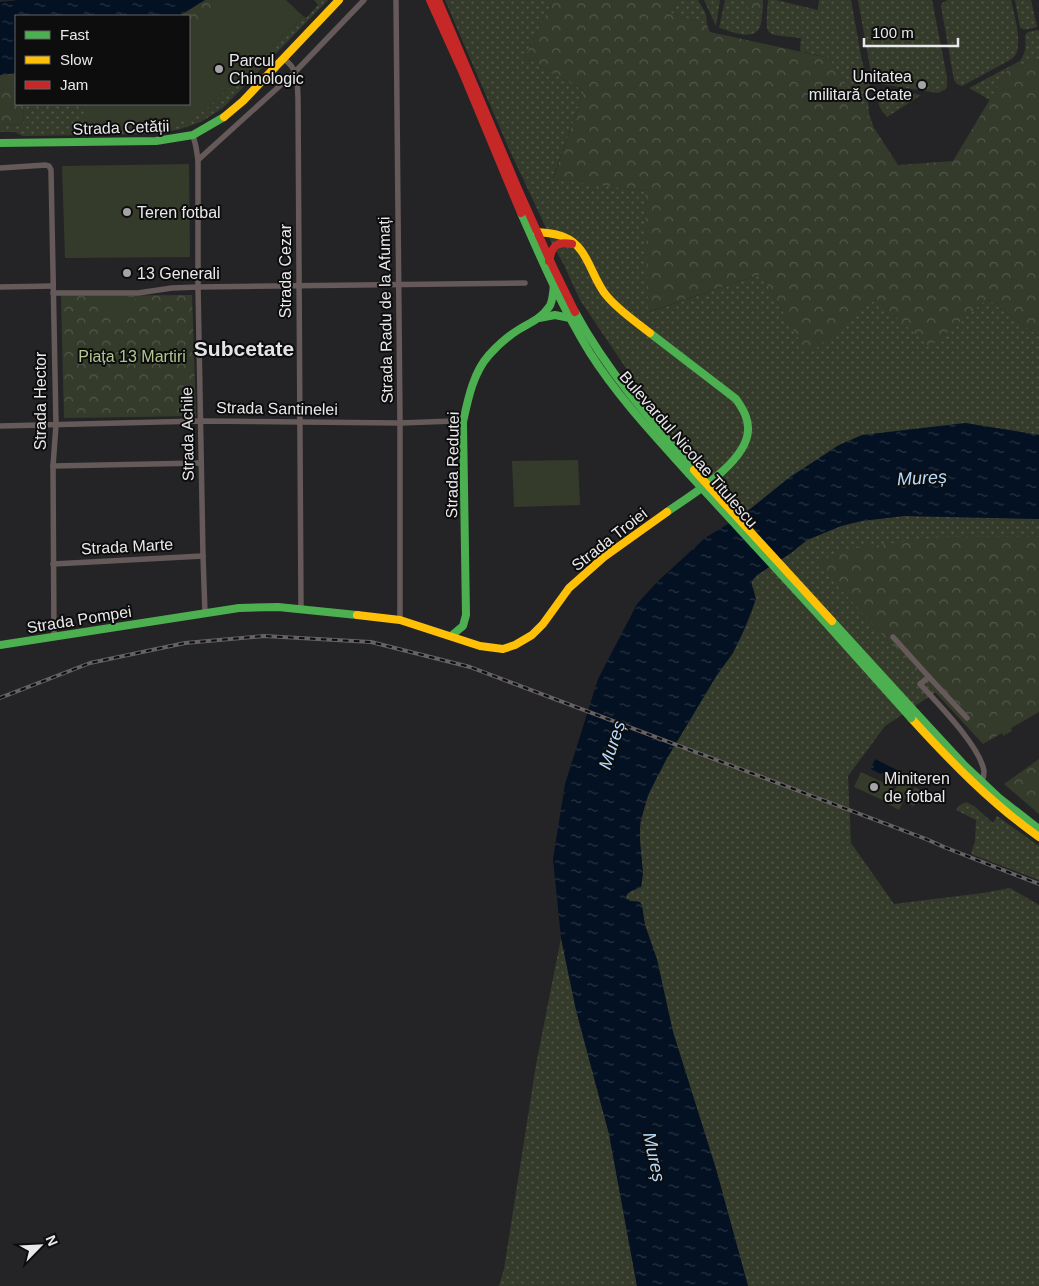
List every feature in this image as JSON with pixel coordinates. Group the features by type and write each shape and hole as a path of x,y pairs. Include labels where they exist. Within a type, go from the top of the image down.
{"main road":[{"name":"Strada Cetății","path":"0,143 156,142 193,135 224,117 243,100 339,0"},
{"name":"Bulevardul Nicolae Titulescu","path":"430,0 554,285 570,318 607,376 644,423 692,472 913,716 955,766 994,803 1039,838"},
{"name":"Bulevardul Nicolae Titulescu","path":"438,0 549,261 561,285 593,344 614,374 692,472"},
{"path":"537,232 556,234 568,238 578,246"},
{"path":"549,261 552,249 557,243 563,242 578,246"},
{"name":"Strada Troiei","path":"163,620 256,607 278,607 400,620 487,648 504,649 515,646 532,636 569,588 587,571 624,542 721,473 740,455 745,444 749,426 743,407 736,398 616,306 598,284 578,246"},
{"path":"538,318 550,306 554,285"},
{"path":"538,318 555,315 570,318"},
{"name":"Strada Redutei","path":"450,636 463,626 466,619 463,422 469,393 474,378 492,351 506,338 538,318"},
{"name":"Strada Pompei","path":"0,645 163,620"},
{"name":"Bulevardul Nicolae Titulescu","path":"913,716 999,798 1039,829"}],"street":[{"path":"198,160 296,72 364,0"},
{"name":"Strada Radu de la Afumați","path":"396,0 400,620"},
{"path":"284,59 296,72"},
{"name":"Strada Cezar","path":"296,72 298,98 301,609"},
{"name":"Strada Achile","path":"193,135 198,160 200,421 205,613"},
{"name":"Strada Hector","path":"0,168 46,165 51,170 56,425 53,466 54,636"},
{"path":"0,287 138,293 172,288 198,287 525,283"},
{"name":"Strada Santinelei","path":"0,426 200,421 463,422"},
{"path":"53,466 201,463"},
{"name":"Strada Marte","path":"54,564 203,556"},
{"path":"893,637 967,718"},
{"path":"929,677 920,684 937,702 978,755 984,772 982,782"}],"green space":[{"path":"205,0 241,0 190,42 190,15 181,15"},
{"name":"Parcul Chinologic","path":"233,0 286,0 303,16 204,111 191,118 164,125 89,127 82,105 190,105 190,37"},
{"path":"314,0 328,0 223,108 201,122 181,129 155,134 23,136 15,132 0,132 0,124 23,125 24,105 82,105 90,127 187,119 204,111 303,16 306,18 318,5"},
{"path":"445,0 553,0 525,57 584,91 553,178 645,191 649,312 761,274 808,354 876,299 930,346 987,299 1039,336 1039,435 965,423 790,477 744,514 654,415 640,389 580,300 551,242 509,149"},
{"path":"553,0 678,0 668,12 707,25 710,32 829,58 898,165 953,161 1007,71 1013,67 1039,60 1039,336 987,299 930,347 876,299 808,355 761,274 648,312 645,191 553,179 584,91 525,57"},
{"path":"678,0 698,0 706,14 707,25 668,12"},
{"path":"704,0 720,0 716,26"},
{"path":"725,0 744,0 744,5 763,6 761,25 757,31 747,35 719,28"},
{"path":"744,0 763,0 763,7 752,11 744,5"},
{"path":"768,0 776,0 818,10 819,0 851,0 862,61 871,87 868,101 869,113 874,129 829,58 800,51 801,38 774,35 769,32 767,28"},
{"path":"858,0 932,0 947,77 946,89 938,93 881,84 875,79 871,73"},
{"path":"948,0 1011,0 1017,27 1018,49 1016,54 1010,60 962,86 954,80 941,6 942,3"},
{"path":"1015,0 1031,0 1037,27 1026,29 1020,27"},
{"path":"1038,30 1039,60 1013,67 1007,71 990,100 969,88 1020,61 1025,49 1025,35 1028,32"},
{"path":"15,73 15,105 24,105 23,125 0,124 0,75"},
{"path":"876,89 921,95 887,117 880,108 875,92"},
{"name":"Teren fotbal","path":"189,164 190,257 65,258 62,166"},
{"name":"Piața 13 Martiri","path":"192,295 196,416 64,418 61,296"},
{"path":"100,296 135,297 135,316 101,316"},
{"path":"578,460 580,505 514,507 512,461"},
{"path":"904,516 1039,519 1039,697 936,692 885,726 848,776 851,843 894,904 1010,888 1039,905 1039,1286 748,1286 716,1169 673,1032 645,925 642,906 637,901 626,898 626,895 641,887 643,876 640,830 643,813 651,789 658,773 742,635 754,606 755,596 752,584 754,579 807,540 841,526 862,521"},
{"path":"942,537 1039,537 1039,712 983,744 817,564 841,550"},
{"path":"1005,706 1012,731 1003,736 996,711"},
{"path":"1039,759 1039,814 1004,784"},
{"name":"Miniteren de fotbal","path":"861,772 893,787 887,802 854,787"},
{"path":"903,774 914,780 899,810 888,804"},
{"path":"915,787 922,791 914,806 907,803"},
{"path":"966,802 974,806 993,823 997,816 1039,846 1039,880 971,854 975,841 976,820 956,810"},
{"path":"561,938 576,1010 609,1134 637,1286 499,1286 504,1269 536,1065"}],"water":[{"path":"19,0 205,0 181,15 15,15 15,73 0,75 0,2"},
{"name":"Mureș","path":"965,423 1039,435 1039,519 904,516 861,521 841,526 807,540 757,575 751,582 756,599 733,653 717,675 666,760 648,795 640,823 643,873 641,887 630,892 626,897 630,901 640,902 642,906 645,925 657,959 673,1032 716,1169 748,1286 637,1286 609,1134 576,1010 561,938 553,859 565,784 598,679 637,604 657,582 705,538 744,514 790,477 839,445 862,435"},
{"path":"875,759 897,770 892,780 871,769"}],"railway":[{"path":"0,698 90,663 185,643 264,636 371,642 470,667 926,839 1039,884"}],"traffic: fast":[{"path":"0,143 156,141 193,135 224,117"},
{"path":"521,213 562,302 590,353 624,400 689,474"},
{"path":"451,636 463,626 466,615 463,422 469,395 475,378 489,355 510,335 539,318 546,311 553,297 554,285"},
{"path":"575,312 587,334 615,375 645,414 694,470"},
{"path":"539,318 555,315 570,318"},
{"path":"650,333 736,399 748,422 745,443 738,455 716,477 667,512"},
{"path":"689,474 911,718"},
{"path":"0,645 239,608 278,607 357,615"},
{"path":"832,621 916,713"},
{"path":"916,713 965,766 999,798 1039,829"}],"traffic: slow":[{"path":"224,117 243,101 339,0"},
{"path":"537,232 564,237 579,247 606,295 621,310 650,333"},
{"path":"694,470 832,621"},
{"path":"357,615 400,620 480,646 503,649 515,645 532,635 543,624 569,588 604,557 667,512"},
{"path":"911,718 972,781 1004,810 1039,837"}],"traffic: jam":[{"path":"430,0 462,71 521,213"},
{"path":"438,0 518,189 575,312"},
{"path":"549,261 553,248 558,244 572,244"}],"place":[{"name":"Parcul Chinologic","path":"219,69"},
{"name":"Unitatea militară Cetate","path":"922,85"},
{"name":"Teren fotbal","path":"127,212"},
{"name":"13 Generali","path":"127,273"},
{"name":"Miniteren de fotbal","path":"874,787"}],"district":[{"name":"Subcetate","path":"244,349"}]}
